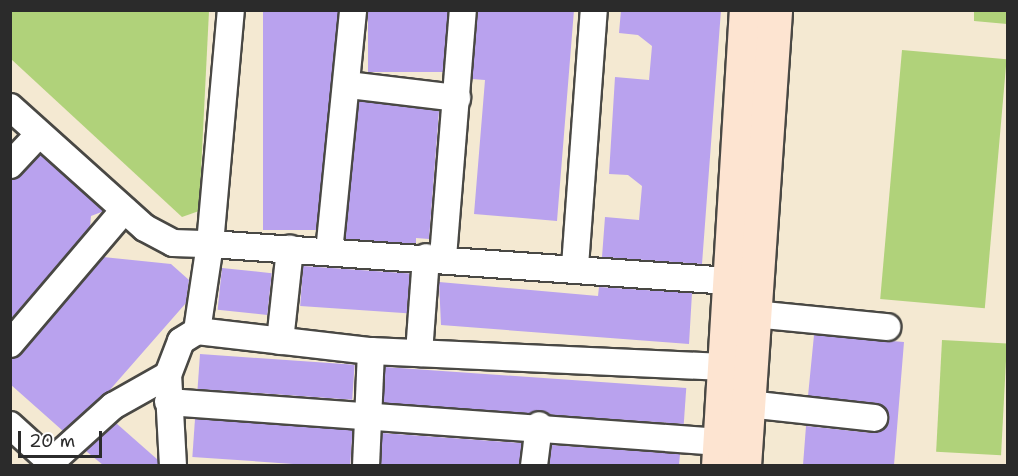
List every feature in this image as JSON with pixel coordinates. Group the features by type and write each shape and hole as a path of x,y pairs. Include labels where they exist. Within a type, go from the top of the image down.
{"street":[{"path":"197,331 210,244 231,10"},
{"path":"329,252 348,85 353,10"},
{"path":"419,353 457,98 463,10"},
{"path":"575,266 594,10"},
{"path":"168,402 368,412 539,425 719,454 746,10"},
{"path":"744,465 775,10"},
{"path":"348,85 457,98"},
{"path":"10,107 124,210 173,243 575,266 730,281"},
{"path":"10,165 39,134"},
{"path":"10,344 124,210"},
{"path":"280,340 290,249"},
{"path":"754,314 887,327"},
{"path":"179,465 168,402 168,375 181,341 197,331 371,351 724,367"},
{"path":"366,465 371,351"},
{"path":"10,425 53,464 112,406 168,375"},
{"path":"748,404 874,418"},
{"path":"534,465 539,425"}],"green space":[{"path":"10,11 209,11 199,211 182,217 11,59"},
{"path":"974,11 1007,11 1007,24 974,21"},
{"path":"902,50 1007,59 985,308 880,299"},
{"path":"942,340 1007,343 1001,455 936,452"}],"building":[{"path":"263,10 338,10 338,230 263,230"},
{"path":"368,10 448,10 448,72 368,72"},
{"path":"478,10 574,10 557,221 474,214 485,80 472,79"},
{"path":"621,10 721,10 702,264 602,257 605,217 639,220 642,186 628,175 609,174 615,77 649,80 652,46 638,35 619,33"},
{"path":"359,101 439,111 429,239 416,238 416,244 345,239"},
{"path":"40,154 104,211 91,216 90,227 10,320 10,180"},
{"path":"103,257 171,264 189,280 186,303 108,392 63,431 10,384 10,359 21,354"},
{"path":"303,266 410,273 407,313 300,306"},
{"path":"222,268 272,273 267,315 218,310"},
{"path":"439,282 598,296 599,287 692,293 689,344 441,325"},
{"path":"814,335 904,342 894,465 803,465 806,426 873,433 889,419 876,403 808,396"},
{"path":"200,354 355,365 352,400 198,389"},
{"path":"385,367 686,388 684,424 382,403"},
{"path":"195,419 353,430 350,466 192,457"},
{"path":"116,423 158,460 158,465 103,465 86,451"},
{"path":"382,433 522,443 519,465 381,465"},
{"path":"552,445 680,454 679,465 549,465"}]}
